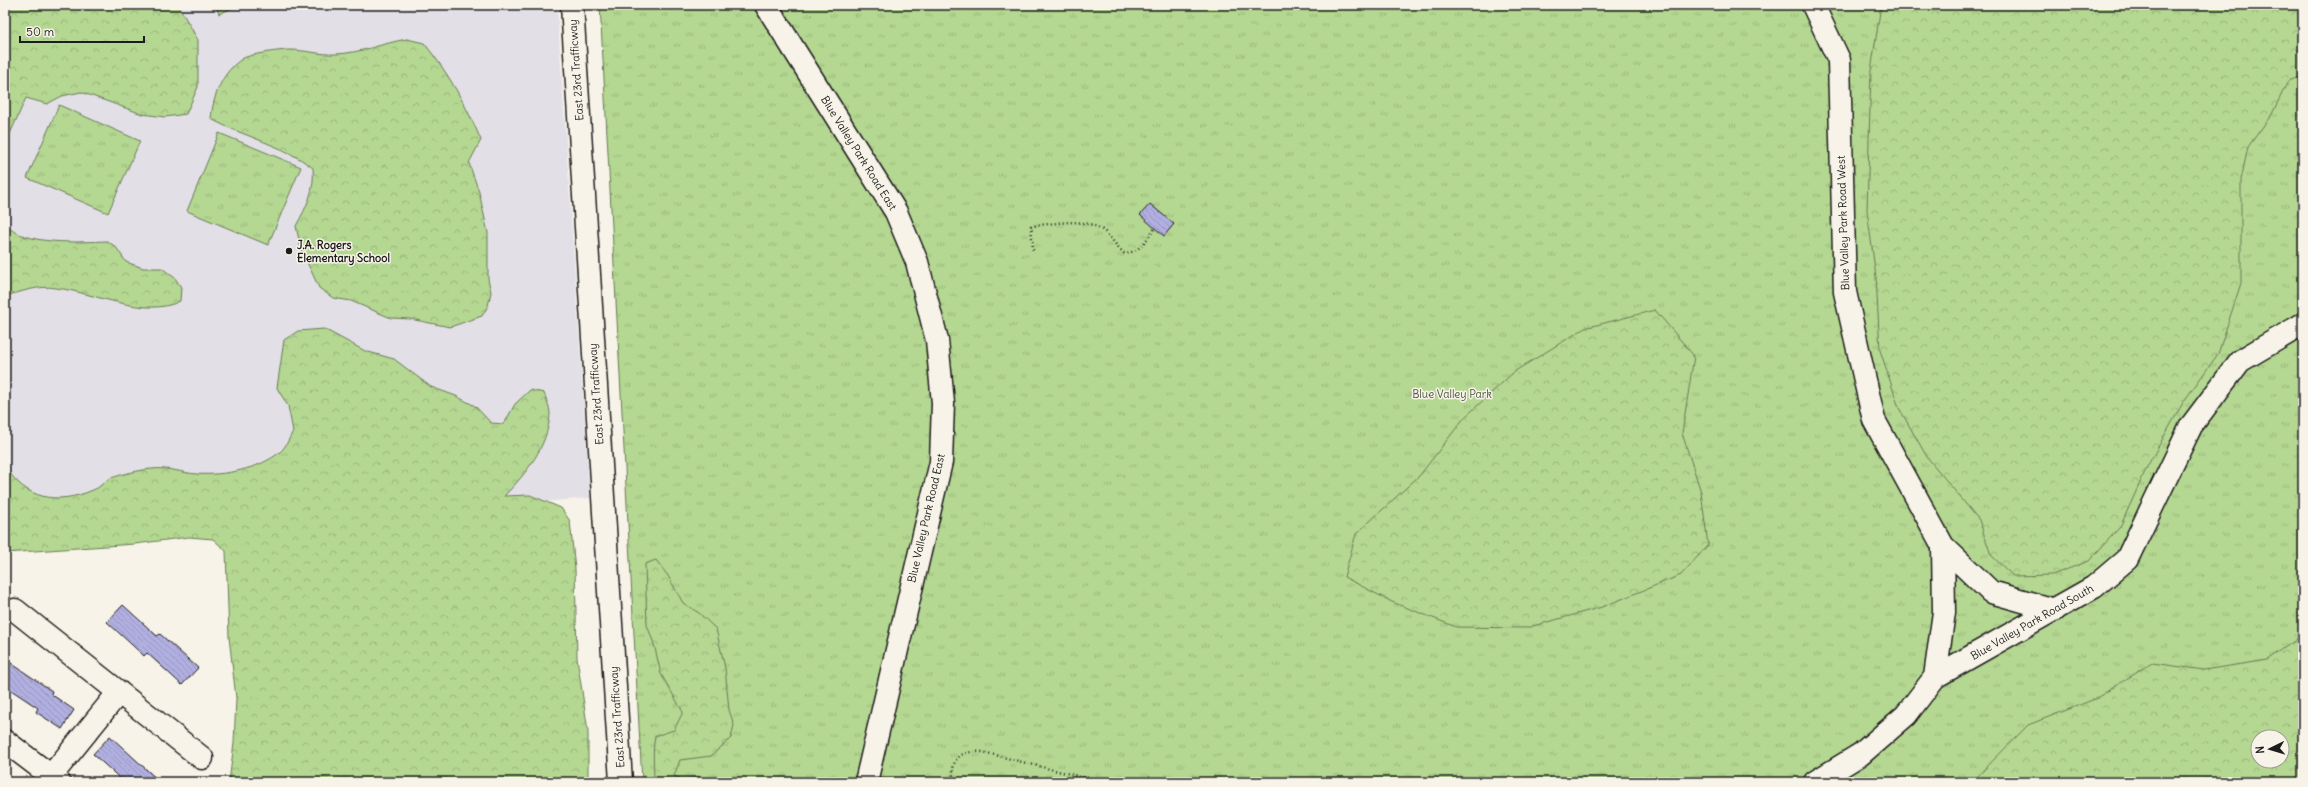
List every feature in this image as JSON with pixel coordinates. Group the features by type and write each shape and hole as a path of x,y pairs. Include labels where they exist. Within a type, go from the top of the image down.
{"street":[{"name":"East 23rd Trafficway","path":"572,5 621,782"},
{"name":"Blue Valley Park Road East","path":"766,5 896,212 917,262 936,340 943,403 941,462 866,782"},
{"name":"Blue Valley Park Road West","path":"1813,5 1839,60 1845,292 1874,420 1943,546 1992,592 2055,610"},
{"name":"Blue Valley Park Road South","path":"1815,782 1862,754 1906,715 1935,677 2094,587 2127,559 2191,426 2240,361 2303,324"},
{"name":"Blue Valley Park Road West","path":"1935,677 1944,612 1943,546"},
{"path":"15,610 202,758"},
{"path":"5,741 55,779 119,692"}],"path":[{"path":"1033,250 1031,226 1080,223 1093,225 1105,232 1124,253 1132,253 1138,250 1155,228"},
{"path":"958,782 953,775 954,760 960,754 973,751 983,752 1101,782"}],"shaded area":[{"name":"J.A. Rogers Elementary School","path":"5,5 557,5 590,498 5,546"}],"green space":[{"path":"5,5 178,5 198,40 198,87 186,114 165,117 142,114 81,92 62,96 47,104 26,98 5,145"},
{"path":"216,5 239,5 219,14"},
{"name":"Blue Valley Park","path":"600,5 2303,5 2303,782 642,782"},
{"path":"1881,5 2303,5 2303,76 2288,81 2272,114 2248,147 2241,180 2241,283 2218,354 2184,401 2148,465 2120,527 2089,561 2052,575 2013,576 1991,555 1979,520 1927,457 1899,408 1880,350 1876,277 1867,210 1871,71"},
{"path":"407,39 424,43 433,54 456,89 481,140 469,163 479,192 488,233 488,279 491,292 488,306 482,316 450,327 410,319 391,318 351,301 333,298 319,288 301,249 296,226 304,212 309,198 313,184 313,168 302,160 277,147 211,119 216,93 220,85 235,64 246,57 290,50 325,54 345,53"},
{"path":"59,105 140,141 108,213 27,178"},
{"path":"219,133 301,167 268,245 187,211"},
{"path":"5,224 13,231 38,239 68,242 107,241 116,247 126,262 143,268 162,268 175,278 181,287 180,301 166,306 136,306 71,290 50,287 30,289 5,296"},
{"path":"1655,310 1694,356 1682,433 1701,492 1708,545 1681,575 1602,607 1526,628 1456,627 1392,602 1344,577 1356,534 1420,475 1464,418 1515,371 1585,328"},
{"path":"324,329 365,351 394,359 431,387 456,396 475,406 491,423 504,424 515,404 530,390 544,393 549,406 550,414 545,437 528,469 504,496 530,495 561,508 570,521 575,569 577,658 588,731 588,782 229,782 234,743 236,698 229,637 226,551 213,539 189,537 135,544 5,553 5,465 13,477 22,486 43,496 55,498 80,495 95,489 111,478 136,471 169,469 186,473 218,474 252,467 272,458 280,452 288,442 293,431 288,406 277,388 284,340 298,331"},
{"path":"656,560 668,576 683,603 699,613 716,629 725,668 729,710 734,725 731,738 711,756 680,760 674,776 684,780 699,776 700,782 654,782 653,754 655,736 674,730 683,712 661,674 654,644 647,625 645,564"},
{"path":"2303,635 2303,782 1972,782 2028,725 2095,699 2152,663 2204,670 2267,660"}],"building":[{"path":"1150,204 1174,224 1164,236 1140,215"},
{"path":"123,605 157,636 160,634 198,668 182,685 147,653 144,656 107,622"},
{"path":"5,659 52,691 51,694 74,710 62,729 36,712 38,708 5,686"},
{"path":"110,736 160,782 124,782 93,754"}],"place":[{"name":"J.A. Rogers Elementary School","path":"289,251"}]}
